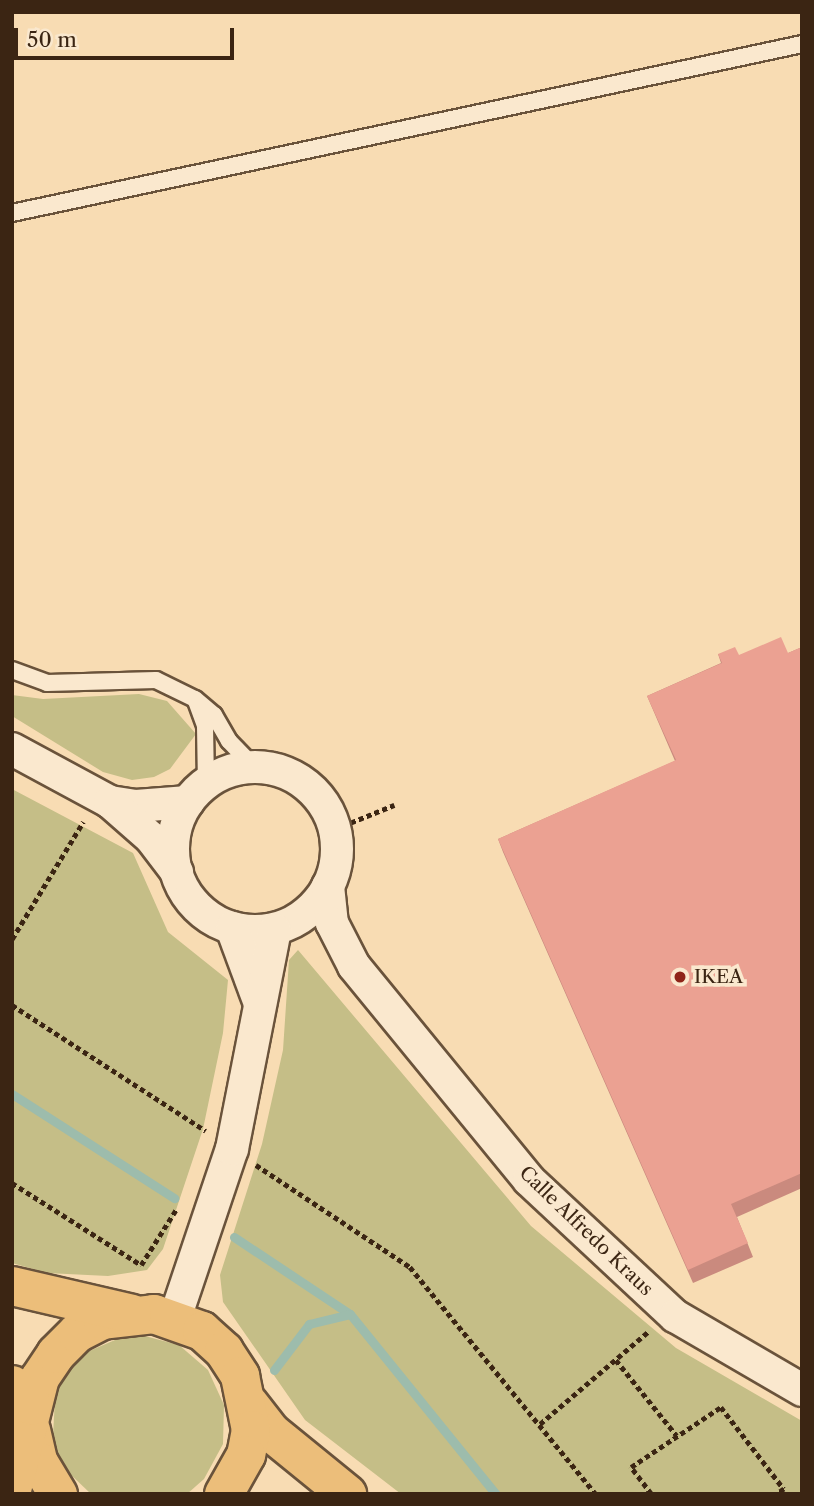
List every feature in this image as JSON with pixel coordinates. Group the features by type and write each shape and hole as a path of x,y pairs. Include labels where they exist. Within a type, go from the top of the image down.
{"main road":[{"path":"12,1286 132,1314 175,1318 202,1331 224,1351 240,1376 249,1404 272,1433 347,1494"},
{"path":"12,1490 25,1407 56,1354 77,1333 103,1320 132,1314"},
{"path":"224,1494 246,1455 249,1404"},
{"path":"25,1407 37,1461 58,1494"}],"street":[{"path":"12,749 104,800 151,838 177,872 189,899 208,917 232,928 256,933 285,925 328,886 338,846 335,829 322,801 304,782 280,770 254,767 228,771 197,793 136,806 104,800"},
{"path":"177,872 175,837 197,793"},
{"name":"Calle Alfredo Kraus","path":"328,886 332,923 354,966 529,1180 675,1315 802,1390"},
{"path":"175,1318 232,1149 260,1002 285,925"},
{"name":"Calle Alfredo Kraus","path":"285,925 354,966"},
{"path":"232,928 260,1002"}],"lane":[{"path":"12,213 802,44"},
{"path":"12,670 47,683 156,680 195,699 214,715 229,741 254,767"},
{"path":"195,699 205,726 197,793"}],"path":[{"path":"12,939 104,800"},
{"path":"335,829 394,804"},
{"path":"12,1005 209,1133"},
{"path":"204,1145 213,1120"},
{"path":"251,1162 410,1267 596,1494"},
{"path":"12,1184 141,1265 178,1206"},
{"path":"540,1424 675,1315"},
{"path":"616,1360 677,1436"},
{"path":"651,1494 631,1467 721,1407 784,1489 777,1494"}],"shaded area":[{"path":"139,694 167,701 196,734 170,769 154,777 132,780 103,772 12,716 12,695 43,699"},
{"path":"12,789 133,853 168,932 228,980 223,1033 203,1129 163,1249 147,1270 108,1276 47,1273 12,1263"},
{"path":"298,950 531,1226 676,1348 802,1421 802,1494 401,1494 305,1420 223,1302 220,1275 262,1144 283,1050 289,960"},
{"path":"141,1335 179,1345 208,1370 224,1405 223,1444 204,1479 187,1494 91,1494 67,1471 58,1454 53,1436 55,1398 62,1380 87,1352 122,1337"}],"building":[{"name":"IKEA","path":"781,637 788,653 802,647 802,1173 731,1204 748,1243 688,1270 498,839 676,760 647,696 722,663 718,654 735,647 739,655"}],"waterway":[{"path":"12,1094 174,1198"},
{"path":"234,1237 350,1314 496,1494"},
{"path":"274,1370 309,1324 350,1314"}],"place":[{"name":"IKEA","path":"680,977"}]}
